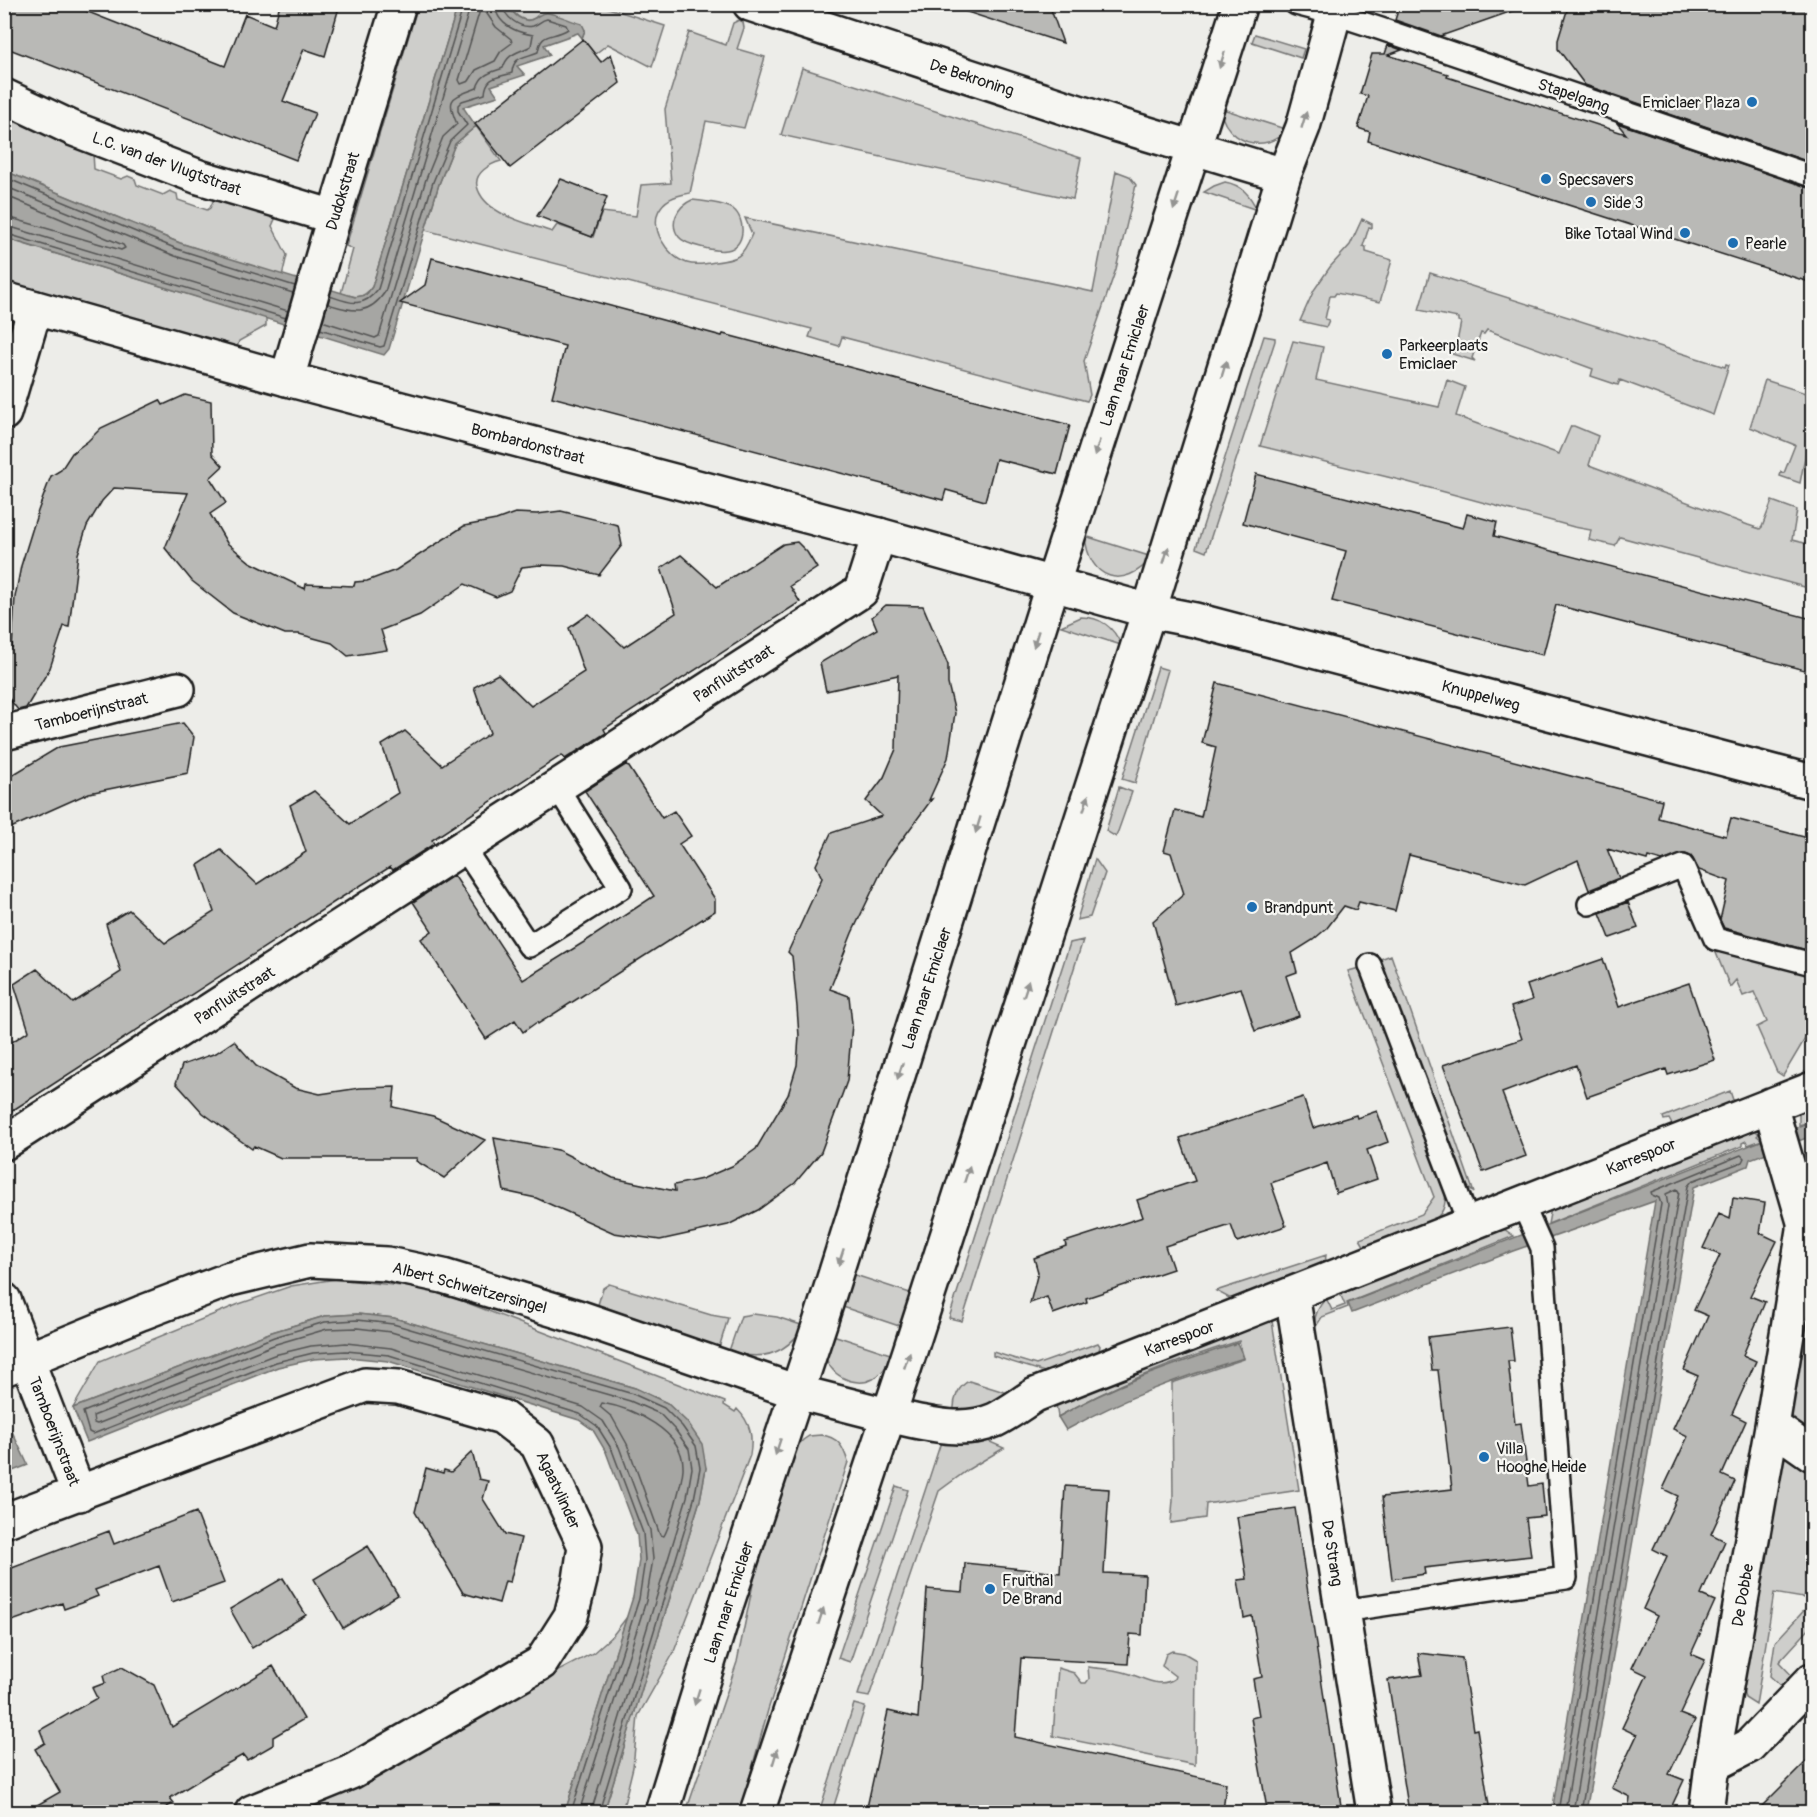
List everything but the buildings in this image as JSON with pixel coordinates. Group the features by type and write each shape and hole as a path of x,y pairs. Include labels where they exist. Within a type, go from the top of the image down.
{"street":[{"name":"Dudokstraat","path":"288,379 321,260 399,4"},
{"name":"De Bekroning","path":"750,4 1104,120 1194,147"},
{"name":"Laan naar Emiclaer","path":"662,1812 720,1621 797,1392 1053,583 1240,4"},
{"path":"757,1812 1149,611 1284,175 1303,127 1336,9"},
{"name":"L.C. van der Vlugtstraat","path":"4,96 74,129 199,177 334,217"},
{"path":"1194,147 1284,175"},
{"name":"Bombardonstraat","path":"4,299 288,379 1053,583"},
{"path":"4,413 35,308"},
{"name":"Panfluitstraat","path":"4,1143 861,591 879,535"},
{"path":"1053,583 1149,611"},
{"name":"Knuppelweg","path":"1149,611 1195,620 1812,782"},
{"name":"Tamboerijnstraat","path":"4,733 178,689"},
{"name":"Karrespoor","path":"887,1415 938,1426 968,1427 994,1420 1035,1395 1522,1203 1777,1128 1810,1085"},
{"name":"De Dobbe","path":"1706,1812 1712,1765 1804,1230 1804,1222 1777,1128"},
{"name":"Albert Schweitzersingel","path":"16,1365 230,1279 310,1260 387,1264 443,1276 581,1318 797,1392"},
{"name":"De Strang","path":"1292,1294 1374,1812"},
{"name":"Tamboerijnstraat","path":"4,1300 16,1365 79,1494"},
{"name":"Agaatvlinder","path":"4,1521 365,1385 398,1387 502,1417 537,1444 585,1546 580,1580 570,1616 541,1663 351,1772 252,1812"},
{"path":"797,1392 887,1415"},
{"path":"1772,1426 1812,1454"},
{"path":"1712,1765 1749,1746 1812,1680"}],"lane":[{"name":"Stapelgang","path":"1296,4 1336,9 1812,176"},
{"path":"463,847 529,946 621,888 557,787"},
{"path":"1589,903 1683,866 1715,939 1812,964"},
{"path":"1370,964 1469,1224"},
{"path":"1342,1611 1566,1578 1542,1248 1522,1203"}],"shaded area":[{"path":"418,5 458,5 372,287 362,296 351,296 341,293 353,249 346,246"},
{"path":"507,5 599,5 665,26 652,67 608,44 595,54 582,38 585,30 538,15 525,20 517,16"},
{"path":"739,20 743,22 744,28 737,49 765,57 744,128 706,121 690,193 667,201 657,215 658,231 666,248 680,260 690,264 729,260 742,253 752,234 745,218 1093,292 1116,171 1129,176 1136,185 1116,269 1084,361 1090,395 1087,401 842,337 839,346 809,337 812,329 425,230 439,184 455,144 476,126 501,161 492,164 480,173 477,181 481,196 497,211 552,232 557,225 593,237 602,212 636,216 641,185 671,183 665,109 689,32 726,45 733,23"},
{"path":"1255,34 1304,49 1301,58 1252,42"},
{"path":"802,68 1081,158 1073,199 781,135"},
{"path":"1220,108 1288,130 1271,141 1259,143 1243,140 1225,124"},
{"path":"5,115 93,153 94,169 121,179 128,176 135,179 137,185 163,195 170,191 177,194 178,200 207,210 214,199 218,199 276,217 272,226 287,255 282,276 180,243 5,171"},
{"path":"1225,182 1245,192 1257,210 1204,192"},
{"path":"692,200 719,204 733,209 742,226 738,244 727,250 716,250 682,240 674,226 676,216 683,206"},
{"path":"1362,219 1372,224 1363,246 1366,247 1366,252 1392,260 1380,302 1336,293 1330,296 1325,319 1329,320 1326,327 1300,321 1314,290 1330,267 1350,245"},
{"path":"4,238 266,318 266,326 239,341 236,351 5,281"},
{"path":"1430,273 1725,367 1726,364 1729,365 1713,415 1620,380 1618,385 1591,376 1593,369 1487,330 1484,334 1481,333 1472,358 1475,361 1452,354 1451,351 1455,352 1461,322 1458,318 1419,310"},
{"path":"1264,336 1275,338 1275,341 1206,552 1196,548"},
{"path":"1293,341 1323,347 1316,380 1439,407 1447,380 1465,387 1456,416 1559,454 1571,426 1574,426 1598,436 1589,465 1748,525 1760,529 1762,527 1772,501 1797,510 1792,540 1812,545 1812,589 1620,537 1615,546 1589,540 1591,530 1260,446"},
{"path":"1765,380 1812,395 1812,453 1806,452 1800,483 1780,476 1781,472 1784,473 1795,445 1750,427"},
{"path":"1085,536 1152,557 1130,575 1109,576 1100,571 1093,562"},
{"path":"1081,617 1088,617 1105,624 1121,645 1061,626"},
{"path":"1158,667 1168,670 1135,783 1122,779"},
{"path":"1119,787 1132,792 1116,837 1106,831"},
{"path":"1095,859 1105,873 1090,917 1077,920"},
{"path":"1083,940 962,1321 949,1318 1070,943"},
{"path":"1714,948 1812,973 1812,1027 1783,1076 1777,1072 1757,1027 1767,1022 1754,992 1743,996 1736,980 1730,987"},
{"path":"1391,955 1474,1193 1465,1184 1378,960"},
{"path":"1360,968 1446,1192 1443,1210 1427,1225 1366,1249 1360,1239 1422,1214 1434,1197 1348,971"},
{"path":"1730,1091 1734,1103 1674,1128 1669,1119 1664,1120 1663,1117"},
{"path":"1812,1104 1812,1121 1799,1125 1799,1109"},
{"path":"1753,1128 1762,1140 1748,1145 1746,1141 1742,1143 1742,1146 1548,1224 1552,1203"},
{"path":"1498,1225 1514,1236 1347,1303 1348,1307 1322,1317 1315,1328 1317,1312 1326,1298 1332,1310 1345,1305 1338,1289"},
{"path":"1326,1255 1325,1264 1233,1300 1216,1291"},
{"path":"849,1273 916,1295 902,1327 837,1305"},
{"path":"336,1279 431,1289 725,1402 724,1405 735,1412 737,1409 748,1425 751,1436 750,1455 673,1654 638,1716 633,1767 622,1812 604,1812 700,1500 706,1468 667,1403 635,1388 394,1318 357,1314 325,1316 272,1332 73,1408 100,1361 239,1304 291,1286"},
{"path":"609,1284 728,1318 719,1348 597,1308 603,1288"},
{"path":"1812,1299 1812,1443 1805,1439 1790,1412 1800,1348"},
{"path":"753,1314 777,1317 804,1326 789,1344 772,1354 752,1356 729,1351 741,1316"},
{"path":"1263,1320 1272,1321 1299,1490 1206,1504 1205,1518 1171,1523 1173,1500 1172,1383 1244,1359 1239,1341 1146,1374 1058,1417 1056,1404"},
{"path":"827,1333 890,1354 892,1357 879,1375 873,1379 866,1382 850,1381 836,1373 827,1361 825,1353"},
{"path":"1098,1343 1100,1346 1098,1356 1051,1374 993,1356 993,1352 1036,1365"},
{"path":"969,1381 1011,1394 989,1409 954,1412 957,1394"},
{"path":"821,1435 839,1443 848,1462 768,1710 740,1812 686,1812 737,1662 761,1545 791,1453 809,1436"},
{"path":"942,1439 971,1444 988,1441 1004,1448 939,1491 869,1697 858,1695"},
{"path":"1783,1449 1812,1469 1812,1584 1803,1598 1774,1593 1756,1705 1745,1698 1742,1686"},
{"path":"896,1486 908,1490 850,1662 838,1658"},
{"path":"1812,1602 1812,1626 1779,1662 1797,1681 1788,1693 1770,1676 1775,1642"},
{"path":"627,1617 565,1812 288,1812 593,1653 613,1635"},
{"path":"1172,1651 1184,1653 1196,1660 1195,1765 1053,1736 1058,1668 1074,1673 1082,1683 1086,1683 1089,1679 1088,1667 1118,1671 1162,1683 1174,1679 1175,1676 1162,1666 1166,1654"},
{"path":"854,1704 865,1707 832,1812 819,1812"}],"water":[{"path":"458,5 507,5 522,20 531,20 543,13 548,13 582,24 585,30 582,38 578,33 544,45 550,55 517,66 525,75 491,86 498,96 463,107 476,126 455,144 439,184 389,349 384,355 5,238 5,171 180,243 355,297 366,295 372,287"},
{"path":"1812,1121 1812,1136 1750,1159 1748,1166 1694,1187 1586,1812 1552,1812 1655,1201 1513,1251 1352,1313 1348,1303"},
{"path":"358,1314 394,1318 635,1388 667,1403 687,1422 702,1444 706,1468 700,1500 604,1812 565,1812 633,1597 639,1560 637,1535 606,1452 593,1430 579,1420 388,1361 347,1357 314,1359 278,1367 87,1442 73,1408 272,1332 325,1316"},
{"path":"1237,1343 1244,1358 1153,1389 1066,1430 1058,1417 1101,1394"},
{"path":"8,1423 28,1465 5,1474 5,1425"}],"place":[{"name":"Emiclaer Plaza","path":"1752,102"},
{"name":"Specsavers","path":"1546,179"},
{"name":"Side 3","path":"1591,202"},
{"name":"Bike Totaal Wind","path":"1685,233"},
{"name":"Pearle","path":"1733,243"},
{"name":"Parkeerplaats Emiclaer","path":"1387,354"},
{"name":"Brandpunt","path":"1252,907"},
{"name":"Villa Hooghe Heide","path":"1484,1457"},
{"name":"Fruithal De Brand","path":"990,1589"}]}
